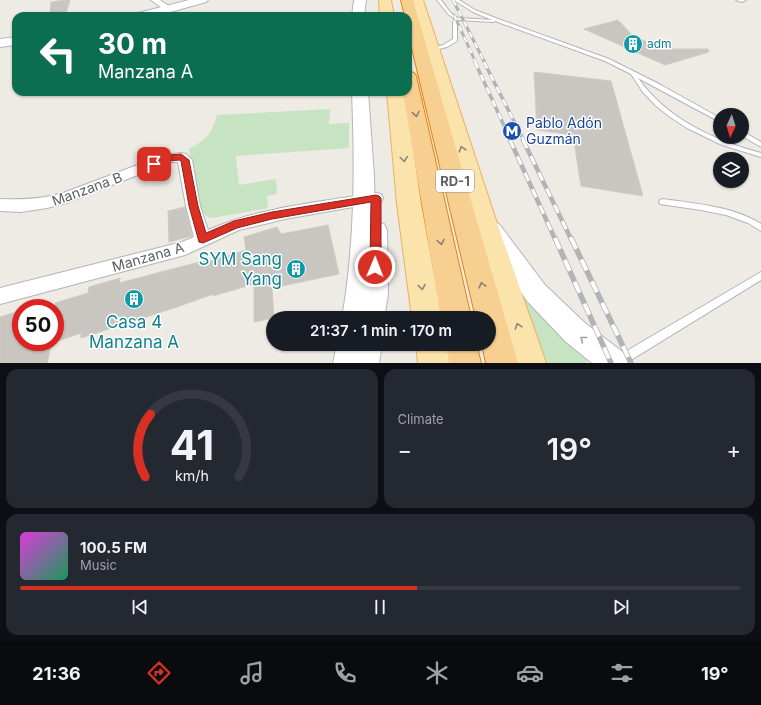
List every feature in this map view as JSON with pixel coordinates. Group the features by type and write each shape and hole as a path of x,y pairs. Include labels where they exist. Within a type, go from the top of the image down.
{"highway":[{"path":"393,0 395,12"},
{"name":"RD-1","path":"407,0 410,12"},
{"name":"RD-1","path":"412,19 502,363"},
{"name":"RD-1","path":"412,96 455,311"},
{"path":"462,351 465,363"}],"main road":[{"path":"157,12 202,0"},
{"path":"358,12 360,0"},
{"path":"365,0 365,12"},
{"path":"385,0 386,12"},
{"path":"417,0 484,220 530,363"},
{"path":"0,43 12,42"},
{"path":"360,96 370,199 375,295 372,311"},
{"path":"356,311 360,292 370,199 369,96"},
{"path":"396,96 409,204 426,311"},
{"path":"484,220 536,293 575,332 615,363"},
{"path":"347,363 349,351"},
{"path":"365,363 367,351"},
{"path":"432,351 434,363"}],"street":[{"path":"155,0 169,9"},
{"name":"Manzana B","path":"0,205 21,206 60,200 169,158 181,157 185,160 193,206 203,239"},
{"name":"Manzana A","path":"0,296 185,248 234,225 285,213 370,199"}],"lane":[{"path":"440,0 449,13 457,19 499,21"},
{"path":"456,0 474,11 499,21 607,60 663,88 713,116"},
{"path":"432,50 445,46 454,40 455,22 457,19"},
{"path":"633,74 640,87 658,104 682,122 713,140 761,155"},
{"path":"749,137 761,145"},
{"path":"663,202 735,214 750,220 761,228"},
{"path":"615,363 761,276"}],"green space":[{"path":"330,109 329,124 349,123 349,148 236,156 239,185 276,179 277,194 267,196 268,208 212,218 206,215 201,209 195,189 189,149 208,136 217,115"},
{"path":"521,295 587,360 586,363 542,363"}],"building":[{"path":"70,0 66,12 50,12 51,2"},
{"name":"adm","path":"618,20 633,36 656,46 672,49 708,49 709,52 665,65 584,29"},
{"path":"534,72 611,81 643,196 581,186 573,135 537,130"},
{"path":"185,207 192,236 169,242 168,211"},
{"path":"328,225 339,274 272,288 274,311 266,311 266,320 254,322 254,284 213,296 213,294 81,338 81,333 64,339 64,300 88,293 89,287 120,278 119,283 207,260 207,262 246,250 244,237 277,227 281,234"},
{"path":"12,313 12,351 50,351 47,363 0,363 0,317"}],"railway":[{"path":"453,0 485,63"},
{"path":"454,15 476,63"},
{"path":"475,62 511,141"},
{"path":"484,62 524,141"},
{"path":"510,140 555,239"},
{"path":"523,140 571,239"},
{"path":"555,238 611,363"},
{"path":"571,238 631,363"}],"place":[{"name":"adm","path":"633,44"},
{"name":"Pablo Adón Guzmán","path":"512,131"},
{"name":"SYM Sang Yang","path":"296,269"},
{"name":"Casa 4 Manzana A","path":"134,299"}],"route":[{"path":"154,164 169,158 181,157 185,160 193,206 203,239 234,225 285,213 376,198 375,267"}]}
